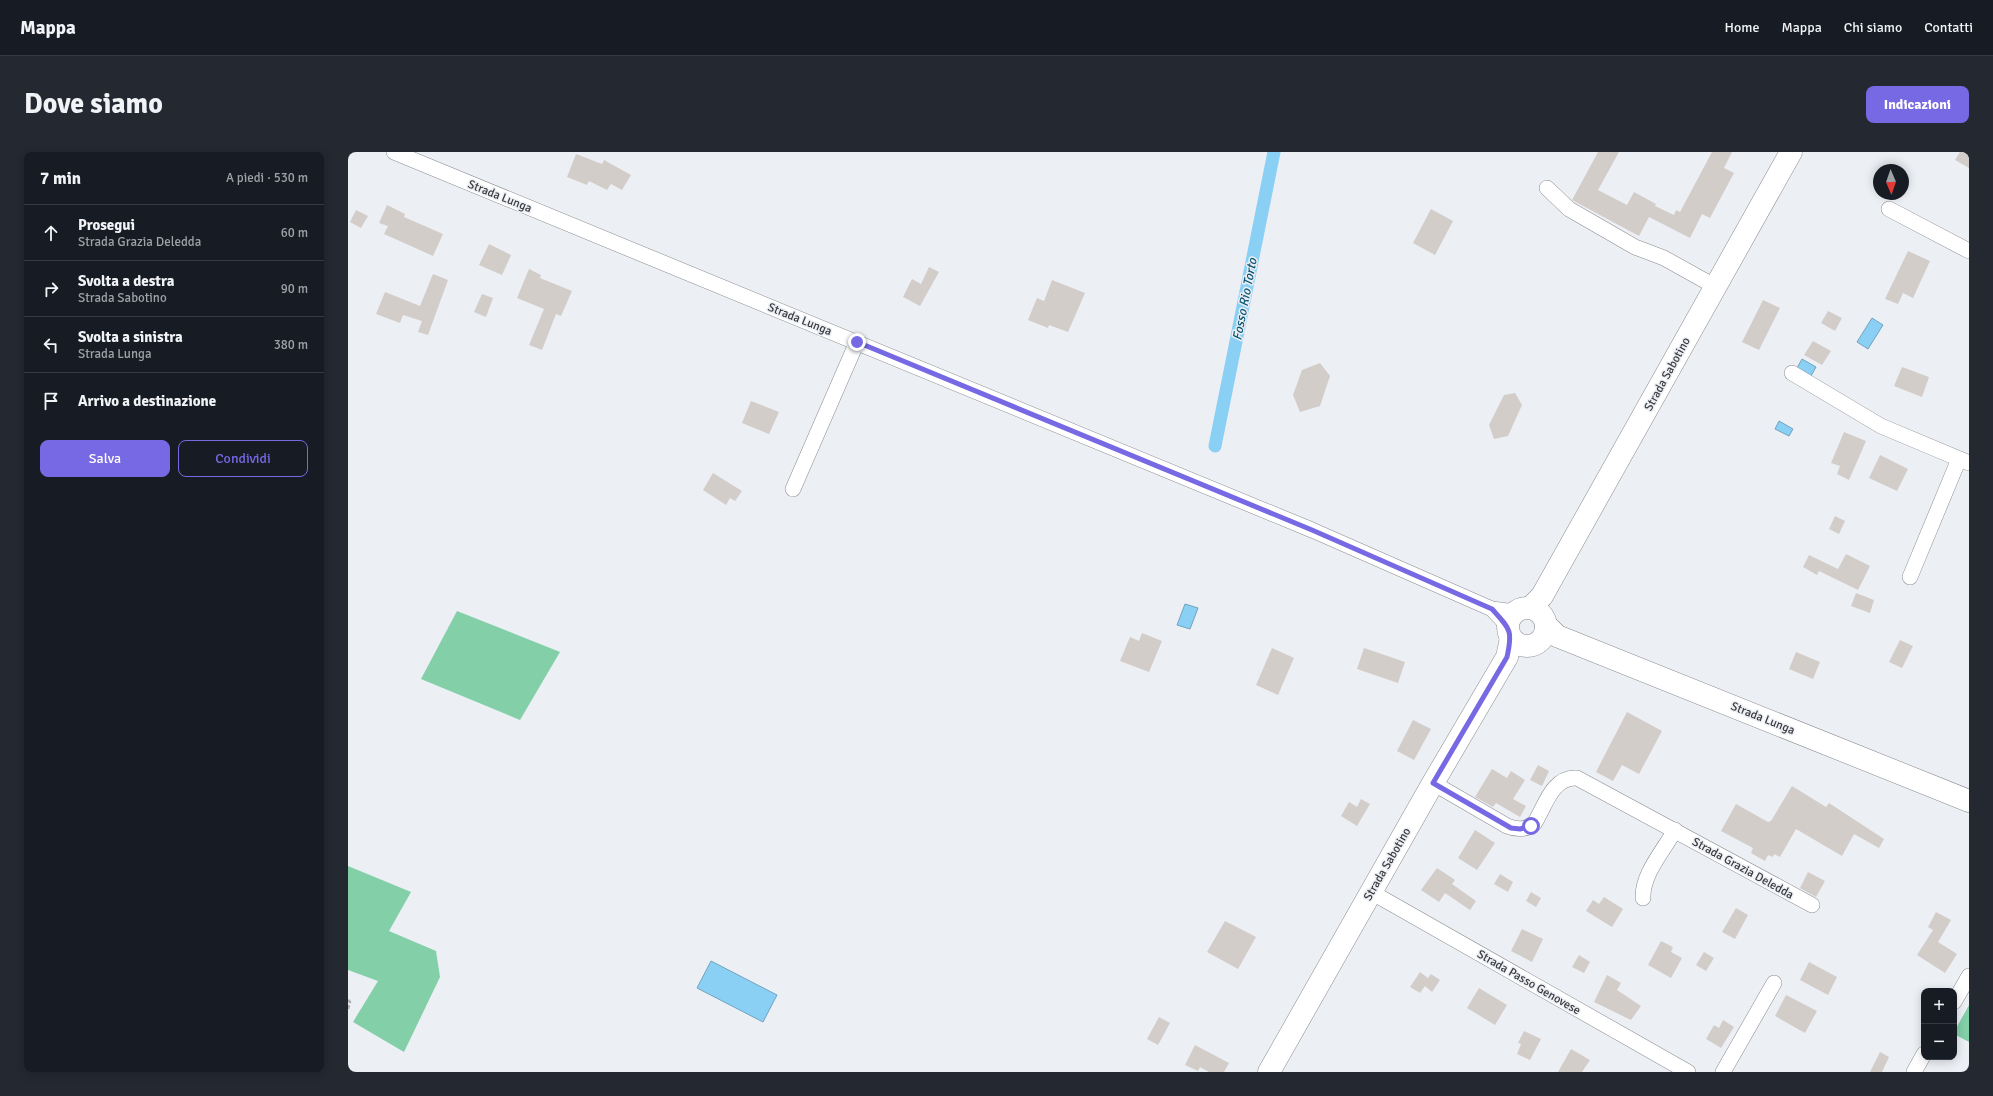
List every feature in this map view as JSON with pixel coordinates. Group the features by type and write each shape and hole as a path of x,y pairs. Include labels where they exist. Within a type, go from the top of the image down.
{"street":[{"name":"Strada Lunga","path":"394,152 1304,527 1492,609 1529,627 1969,801"},
{"name":"Strada Sabotino","path":"1269,1072 1433,783 1529,627 1791,152"},
{"path":"1547,188 1569,209 1635,246 1664,258 1716,287"},
{"path":"1889,209 1969,251"},
{"path":"793,489 857,342"},
{"path":"1792,373 1881,426 1964,461 1910,577"},
{"name":"Strada Grazia Deledda","path":"1433,783 1507,826 1520,829 1528,828 1534,824 1558,783 1565,779 1577,778 1812,905"},
{"path":"1643,898 1647,878 1675,830"},
{"name":"Strada Passo Genovese","path":"1371,892 1688,1072"},
{"path":"1957,997 1969,976"},
{"path":"1723,1072 1774,983"},
{"path":"1914,1072 1921,1059"}],"path":[{"path":"348,1000 350,1002 348,1009"}],"green space":[{"path":"457,611 560,652 520,720 421,679"},
{"path":"348,866 411,892 389,931 436,951 440,977 404,1052 353,1022 378,981 348,970"},
{"path":"1969,1005 1969,1042 1957,1036 1957,1027"}],"water":[{"path":"1872,318 1883,325 1868,349 1857,342"},
{"path":"1802,359 1816,367 1811,376 1797,368"},
{"path":"1779,421 1793,429 1789,436 1775,429"},
{"path":"1185,604 1198,608 1190,629 1177,625"},
{"path":"711,961 777,995 763,1022 697,988"}],"building":[{"path":"1598,152 1619,152 1598,190 1627,205 1634,192 1656,204 1655,206 1674,215 1676,210 1680,212 1712,152 1732,152 1724,168 1734,173 1710,218 1702,214 1690,238 1649,217 1639,236 1572,200"},
{"path":"1960,152 1969,152 1969,168 1955,160"},
{"path":"576,154 602,164 604,160 631,175 622,190 611,184 607,190 589,181 587,185 567,177"},
{"path":"387,205 405,214 404,217 443,234 433,256 384,234 388,226 379,223"},
{"path":"1431,209 1453,221 1435,255 1413,243"},
{"path":"356,210 368,216 361,228 350,222"},
{"path":"489,244 511,255 502,275 479,265"},
{"path":"1908,251 1930,261 1913,298 1903,293 1898,304 1885,299"},
{"path":"929,267 939,272 920,306 903,297 912,279 921,284"},
{"path":"529,269 541,275 540,278 572,291 561,316 556,314 542,350 529,345 544,309 517,298"},
{"path":"433,274 448,280 428,335 418,332 422,321 403,315 400,323 376,314 385,292 420,306"},
{"path":"1052,280 1085,293 1068,332 1049,325 1048,328 1028,320 1037,298 1044,301"},
{"path":"482,294 493,298 486,317 474,312"},
{"path":"1763,300 1780,308 1759,350 1742,342"},
{"path":"1828,311 1842,318 1835,331 1821,323"},
{"path":"1813,341 1831,351 1822,365 1804,355"},
{"path":"1320,363 1330,376 1320,406 1300,412 1293,395 1302,370"},
{"path":"1902,367 1929,377 1922,397 1894,386"},
{"path":"1515,393 1522,405 1508,436 1494,439 1489,425 1504,395"},
{"path":"751,401 779,412 769,434 742,423"},
{"path":"1844,432 1866,441 1849,480 1837,474 1840,466 1831,463"},
{"path":"1880,455 1908,469 1897,491 1869,478"},
{"path":"713,473 742,491 735,501 730,498 726,505 703,490"},
{"path":"1835,516 1845,521 1839,534 1829,529"},
{"path":"1846,554 1870,566 1858,590 1819,571 1817,575 1803,567 1809,555 1838,569"},
{"path":"1856,593 1874,600 1870,613 1851,606"},
{"path":"1142,633 1162,641 1149,672 1120,661 1130,637 1139,641"},
{"path":"1900,640 1913,646 1902,668 1889,662"},
{"path":"1272,648 1294,658 1278,695 1256,685"},
{"path":"1364,648 1405,662 1398,683 1357,669"},
{"path":"1796,652 1820,662 1813,679 1789,669"},
{"path":"1627,712 1662,731 1639,774 1622,765 1613,781 1596,772"},
{"path":"1413,720 1431,729 1414,760 1397,751"},
{"path":"1538,765 1549,771 1542,786 1530,780"},
{"path":"1492,769 1507,778 1511,771 1525,780 1513,799 1526,806 1520,817 1496,803 1493,807 1475,797"},
{"path":"1792,786 1826,807 1829,803 1884,839 1879,848 1854,834 1842,856 1796,829 1780,857 1774,854 1773,857 1768,855 1765,861 1751,853 1753,848 1721,831 1736,804 1768,822 1771,821"},
{"path":"1361,799 1370,804 1357,826 1341,816 1349,802 1357,807"},
{"path":"1475,830 1495,843 1477,870 1458,858"},
{"path":"1437,868 1455,880 1452,884 1476,901 1470,910 1445,893 1439,902 1421,890"},
{"path":"1808,872 1825,881 1816,897 1800,888"},
{"path":"1500,874 1513,882 1508,892 1494,884"},
{"path":"1531,892 1541,898 1536,907 1526,901"},
{"path":"1604,897 1623,909 1612,927 1586,911 1593,900 1599,904"},
{"path":"1736,908 1748,915 1735,939 1722,932"},
{"path":"1936,912 1951,920 1938,942 1957,954 1945,973 1917,955 1933,930 1928,927"},
{"path":"1225,921 1256,937 1238,969 1207,952"},
{"path":"1522,929 1543,939 1532,962 1511,951"},
{"path":"1661,941 1673,947 1671,952 1682,958 1671,978 1648,965"},
{"path":"1704,952 1714,958 1706,971 1696,965"},
{"path":"1579,955 1590,962 1584,973 1572,967"},
{"path":"1809,962 1837,977 1828,995 1800,980"},
{"path":"1420,972 1428,978 1431,974 1440,980 1432,992 1425,986 1420,993 1410,987"},
{"path":"1607,975 1621,983 1617,990 1641,1006 1631,1020 1594,1002"},
{"path":"1479,988 1507,1005 1495,1025 1467,1008"},
{"path":"1786,995 1817,1011 1805,1033 1775,1016"},
{"path":"1159,1017 1170,1023 1158,1045 1147,1039"},
{"path":"1723,1020 1734,1027 1721,1048 1706,1039 1714,1025 1719,1028"},
{"path":"1524,1031 1541,1039 1530,1060 1517,1054 1521,1044 1518,1043"},
{"path":"1195,1045 1229,1063 1224,1072 1209,1072 1200,1067 1198,1071 1185,1065"},
{"path":"1571,1049 1590,1060 1582,1072 1558,1072"},
{"path":"1880,1052 1889,1057 1882,1072 1870,1072"}],"waterway":[{"name":"Fosso Rio Torto","path":"1215,446 1274,152"}],"route":[{"path":"857,342 1312,530 1492,609 1508,626 1508,632 1511,638 1507,657 1433,783 1511,828 1524,829 1531,826"}]}
